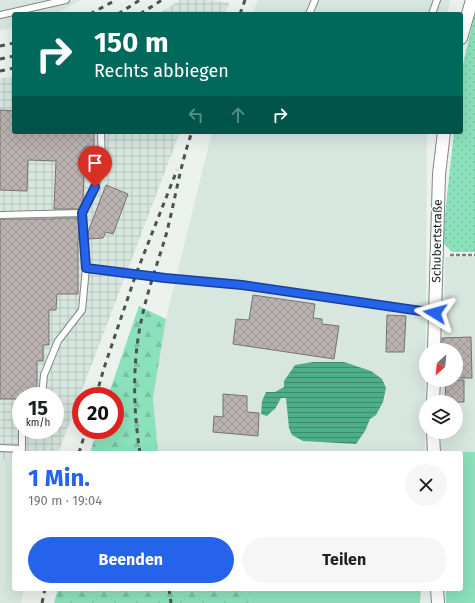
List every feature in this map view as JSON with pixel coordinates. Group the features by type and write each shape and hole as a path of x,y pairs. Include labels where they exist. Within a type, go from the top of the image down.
{"street":[{"path":"463,31 472,0"},
{"name":"Schubertstraße","path":"434,343 439,174 444,134"},
{"path":"433,439 434,451"},
{"path":"437,591 438,603"}],"lane":[{"path":"12,12 66,0"},
{"path":"311,12 315,0"},
{"path":"433,12 438,0"},
{"path":"0,15 12,12"},
{"path":"43,387 44,375 58,341 82,310 86,268 82,213 95,187 102,164 101,134"},
{"path":"0,215 82,213"},
{"path":"86,268 165,278 242,285 435,313"},
{"path":"0,448 22,448 22,439"}],"path":[{"path":"437,254 475,255"}],"shaded area":[{"path":"0,0 81,0 60,12 12,12 12,28 0,30"},
{"path":"180,0 210,0 229,3 226,12 161,12"},
{"path":"258,0 450,0 447,12 253,12"},
{"path":"12,77 12,134 179,134 83,387 72,387 72,416 64,437 64,387 12,387 12,439 63,439 59,451 12,451 12,460 0,459 0,78"},
{"path":"212,134 427,134 426,343 419,343 419,387 425,387 425,395 419,395 419,439 425,439 425,451 158,451 153,398 166,319"},
{"path":"445,257 475,257 475,452 441,451 441,439 463,439 463,395 442,395 442,387 463,387 463,343 443,343"},
{"path":"313,362 344,362 371,371 382,379 386,388 383,402 376,415 370,419 365,431 356,444 303,441 292,435 289,428 286,398 281,398 275,409 267,416 261,414 262,401 266,392 275,392 284,387 284,381 295,365"},
{"path":"0,459 12,460 12,591 24,591 21,603 0,603"}],"green space":[{"path":"475,13 475,252 452,252 442,242 454,134 463,134 463,64"},
{"path":"139,306 166,319 153,398 158,451 91,451 94,439 124,439 124,387 111,387"},
{"path":"463,452 475,452 475,603 446,603 446,591 463,591"},
{"path":"57,591 246,591 251,603 54,603"},
{"path":"246,591 421,591 420,603 251,603"}],"building":[{"path":"0,110 12,111 12,134 94,134 94,147 85,147 83,200 79,209 54,209 56,161 28,160 27,191 0,190"},
{"path":"106,185 128,194 113,234 106,232 103,238 88,239 88,232"},
{"path":"78,218 78,294 57,294 56,310 49,310 49,345 43,345 43,361 37,361 37,387 12,387 12,399 0,399 0,219"},
{"path":"253,295 315,304 313,318 322,319 322,324 339,326 334,359 233,344 236,319 249,320"},
{"path":"387,315 406,316 404,352 386,352"},
{"path":"471,337 472,378 463,378 463,343 442,343 442,338"},
{"path":"464,380 464,402 463,395 445,395 446,387 463,387"},
{"path":"223,394 247,396 247,412 259,413 258,436 213,432 214,416 223,417"}],"railway":[{"path":"94,12 116,0"},
{"path":"121,12 140,0"},
{"path":"143,12 162,0"},
{"path":"241,12 245,0"},
{"path":"0,46 12,43"},
{"path":"0,59 12,56"},
{"path":"0,71 12,68"},
{"path":"140,451 135,402 136,351 147,296 166,235 181,170 191,134"},
{"path":"99,387 136,274 177,170"},
{"path":"80,451 83,439"},
{"path":"42,603 45,591"},
{"path":"169,591 171,603"}],"route":[{"path":"95,187 82,213 86,268 165,278 242,285 435,313"}]}
